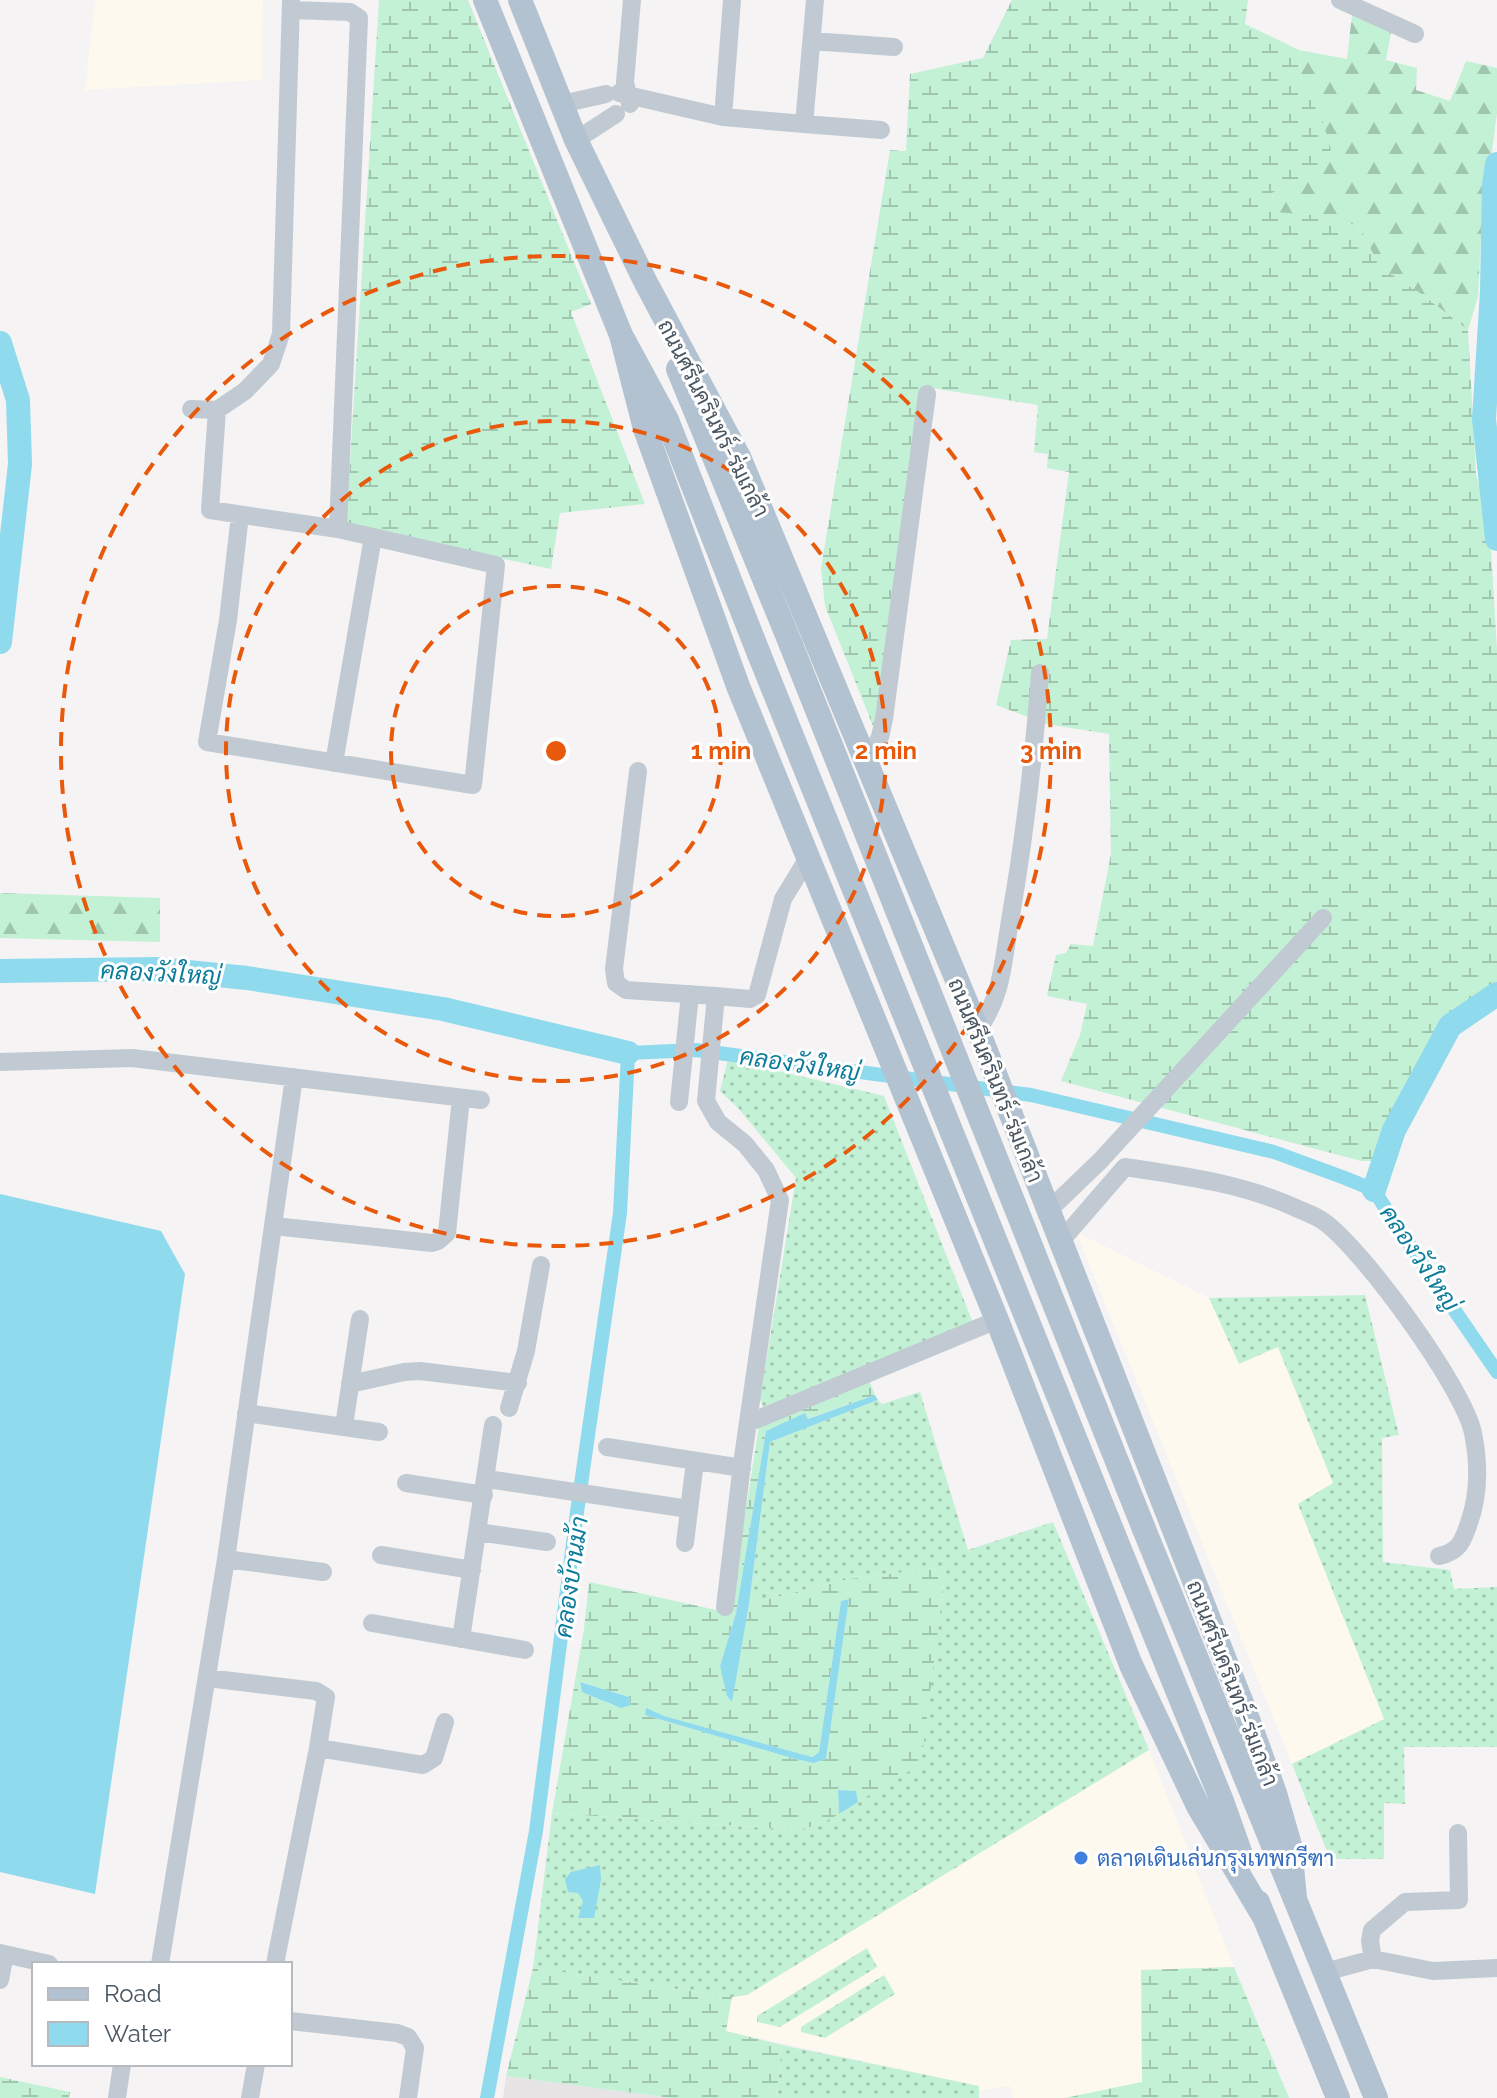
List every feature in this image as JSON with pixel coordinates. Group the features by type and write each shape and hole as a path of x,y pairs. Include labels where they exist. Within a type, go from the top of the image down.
{"main road":[{"name":"ถนนศรีนครินทร์-ร่มเกล้า","path":"485,0 621,335 667,420 1222,1801 1264,1917 1338,2098"},
{"name":"ถนนศรีนครินทร์-ร่มเกล้า","path":"520,0 576,140 645,281 740,459 978,1032 1275,1793 1290,1845 1295,1898"},
{"name":"ถนนศรีนครินทร์-ร่มเกล้า","path":"645,281 693,410 791,645 1144,1529 1376,2098"},
{"name":"ถนนศรีนครินทร์-ร่มเกล้า","path":"621,335 645,429 738,686 997,1320 1131,1665 1198,1806 1264,1917"},
{"path":"846,948 874,962 902,958 918,951 923,947 927,912"},
{"path":"973,1262 980,1217 994,1203 1016,1199 1050,1214"}],"street":[{"path":"576,140 624,102 632,0"},
{"path":"723,117 732,0"},
{"path":"804,124 815,0"},
{"path":"1340,0 1415,34"},
{"path":"191,409 217,410 245,391 271,364 281,334 291,5 350,12 359,18 338,529"},
{"path":"812,41 894,47"},
{"path":"562,104 624,102 723,117 881,130"},
{"path":"867,761 880,737 884,719 927,394"},
{"path":"217,410 210,510 338,529 496,565 473,785 207,742 228,620 240,515"},
{"path":"334,763 373,537"},
{"path":"978,1032 989,1016 997,993 1012,908 1027,819 1040,673"},
{"path":"638,771 613,976 620,988 690,1000 750,999 757,995 783,899 808,858"},
{"path":"1050,1214 1323,918"},
{"path":"679,1096 690,1000"},
{"path":"715,1001 706,1101 718,1122 745,1144 766,1170 780,1200 725,1607"},
{"path":"0,1062 132,1058 481,1100"},
{"path":"160,1962 226,1559 294,1077"},
{"path":"274,1226 432,1243 443,1238 447,1233 461,1098"},
{"path":"1060,1242 1125,1167 1221,1182 1284,1203 1323,1221 1373,1270 1456,1392 1473,1431 1477,1469 1476,1504 1462,1545 1452,1554 1439,1556"},
{"path":"509,1408 526,1351 541,1265"},
{"path":"344,1426 360,1319"},
{"path":"748,1423 997,1320"},
{"path":"350,1384 420,1371 518,1383"},
{"path":"246,1413 379,1432"},
{"path":"461,1639 493,1425"},
{"path":"607,1447 742,1468"},
{"path":"685,1543 695,1461"},
{"path":"406,1483 550,1488 689,1509"},
{"path":"478,1532 547,1542"},
{"path":"381,1555 472,1570"},
{"path":"226,1559 323,1572"},
{"path":"372,1623 525,1650"},
{"path":"207,1678 322,1693 326,1702 275,1962"},
{"path":"318,1748 423,1765 434,1758 445,1722"},
{"path":"1373,1959 1372,1930 1405,1902 1459,1900 1458,1833"},
{"path":"0,1980 2,1953 40,1962"},
{"path":"1325,1972 1373,1959 1433,1971 1497,1968"},
{"path":"292,2021 397,2033 408,2037 415,2048 408,2098"},
{"path":"117,2098 122,2066"},
{"path":"250,2098 256,2066"}],"shaded area":[{"path":"95,0 263,0 261,80 85,90"},
{"path":"1076,1232 1209,1298 1239,1363 1277,1346 1333,1484 1298,1504 1385,1720 1292,1764"},
{"name":"ตลาดเดินเล่นกรุงเทพกรีฑา","path":"1149,1750 1234,1967 1141,1970 1142,2082 1065,2098 1013,2098 1010,2086 978,2091 978,2086 726,2031 732,1997 747,1995"},
{"path":"506,2076 670,2098 503,2098"}],"green space":[{"path":"379,0 468,0 591,304 571,312 645,504 560,513 551,569 346,525"},
{"path":"1012,0 1248,0 1245,24 1299,50 1302,83 1323,122 1331,150 1307,175 1272,193 1275,212 1312,215 1359,226 1379,266 1468,330 1476,475 1489,515 1497,650 1497,982 1440,1026 1396,1102 1372,1161 1361,1161 1061,1081 1080,1035 1087,1004 1047,996 1056,955 1066,953 1071,944 1093,946 1111,854 1109,734 1046,724 996,705 1011,640 1047,639 1069,472 1047,468 1048,454 1034,452 1038,405 932,388 875,731 825,606 821,568 890,150 906,151 910,74 983,58"},
{"path":"1352,15 1391,32 1386,60 1417,68 1416,90 1450,101 1466,61 1497,68 1497,113 1481,236 1478,297 1468,330 1379,266 1359,226 1312,215 1275,213 1272,193 1307,175 1323,122 1302,83 1299,50 1347,59"},
{"path":"0,893 160,898 160,942 0,938"},
{"path":"728,1059 884,1096 973,1323 763,1407 760,1399 796,1178 739,1109 720,1091"},
{"path":"1365,1295 1399,1435 1382,1438 1383,1562 1450,1570 1454,1589 1497,1587 1497,1747 1404,1747 1405,1804 1384,1803 1384,1859 1330,1859 1292,1764 1384,1719 1298,1504 1333,1483 1278,1347 1239,1364 1209,1298"},
{"path":"869,1380 875,1395 807,1419 805,1414 766,1431 736,1613 720,1666 731,1701 749,1604 849,1579 946,1567 921,1764 858,1802 856,1792 838,1790 839,1814 819,1825 798,1830 552,1813 584,1629 589,1582 730,1613 759,1425","holes":["849,1599 826,1759 814,1763 795,1759 645,1715 646,1709 811,1757 819,1752 841,1601","580,1682 629,1697 631,1705 609,1703"]},
{"path":"920,1392 968,1550 1053,1522 1149,1750 747,1995 732,1997 533,1968 552,1813 798,1830 819,1825 920,1764 946,1567 849,1579 749,1604 770,1442 878,1400 882,1404"},
{"path":"867,1948 877,1967 780,2027 757,2022 757,2016"},
{"path":"1234,1967 1289,2098 1065,2098 1142,2082 1141,1970"},
{"path":"533,1968 732,1997 726,2031 782,2045 776,2098 670,2098 506,2076"},
{"path":"884,1975 895,1994 825,2038 801,2032 801,2027"},
{"path":"782,2045 979,2086 979,2098 776,2098"},
{"path":"0,2077 70,2092 69,2098 0,2098"}],"water":[{"path":"0,1194 161,1231 185,1274 95,1894 0,1872"},
{"path":"875,1395 878,1400 770,1442 749,1604 732,1702 727,1696 720,1666 736,1613 766,1431 805,1413 808,1419"},
{"path":"849,1599 826,1759 814,1763 795,1759 645,1715 646,1708 664,1716 812,1757 819,1752 841,1601"},
{"path":"580,1682 629,1697 631,1705 621,1708 582,1692"},
{"path":"838,1790 856,1791 858,1802 839,1814"},
{"path":"600,1865 601,1880 594,1918 578,1918 583,1901 578,1893 568,1892 565,1879 571,1872"}],"waterway":[{"path":"1497,164 1484,419 1497,539"},
{"path":"0,343 18,400 20,464 0,642"},
{"name":"คลองวังใหญ่","path":"0,971 158,969 247,978 443,1009 628,1053"},
{"path":"1374,1190 1394,1130 1450,1026 1497,994"},
{"name":"คลองบ้านม้า","path":"487,2098 536,1831 620,1213 628,1053 696,1050 1031,1095 1274,1152 1345,1178 1374,1190 1497,1372"}],"place":[{"name":"ตลาดเดินเล่นกรุงเทพกรีฑา","path":"1081,1858"}]}
